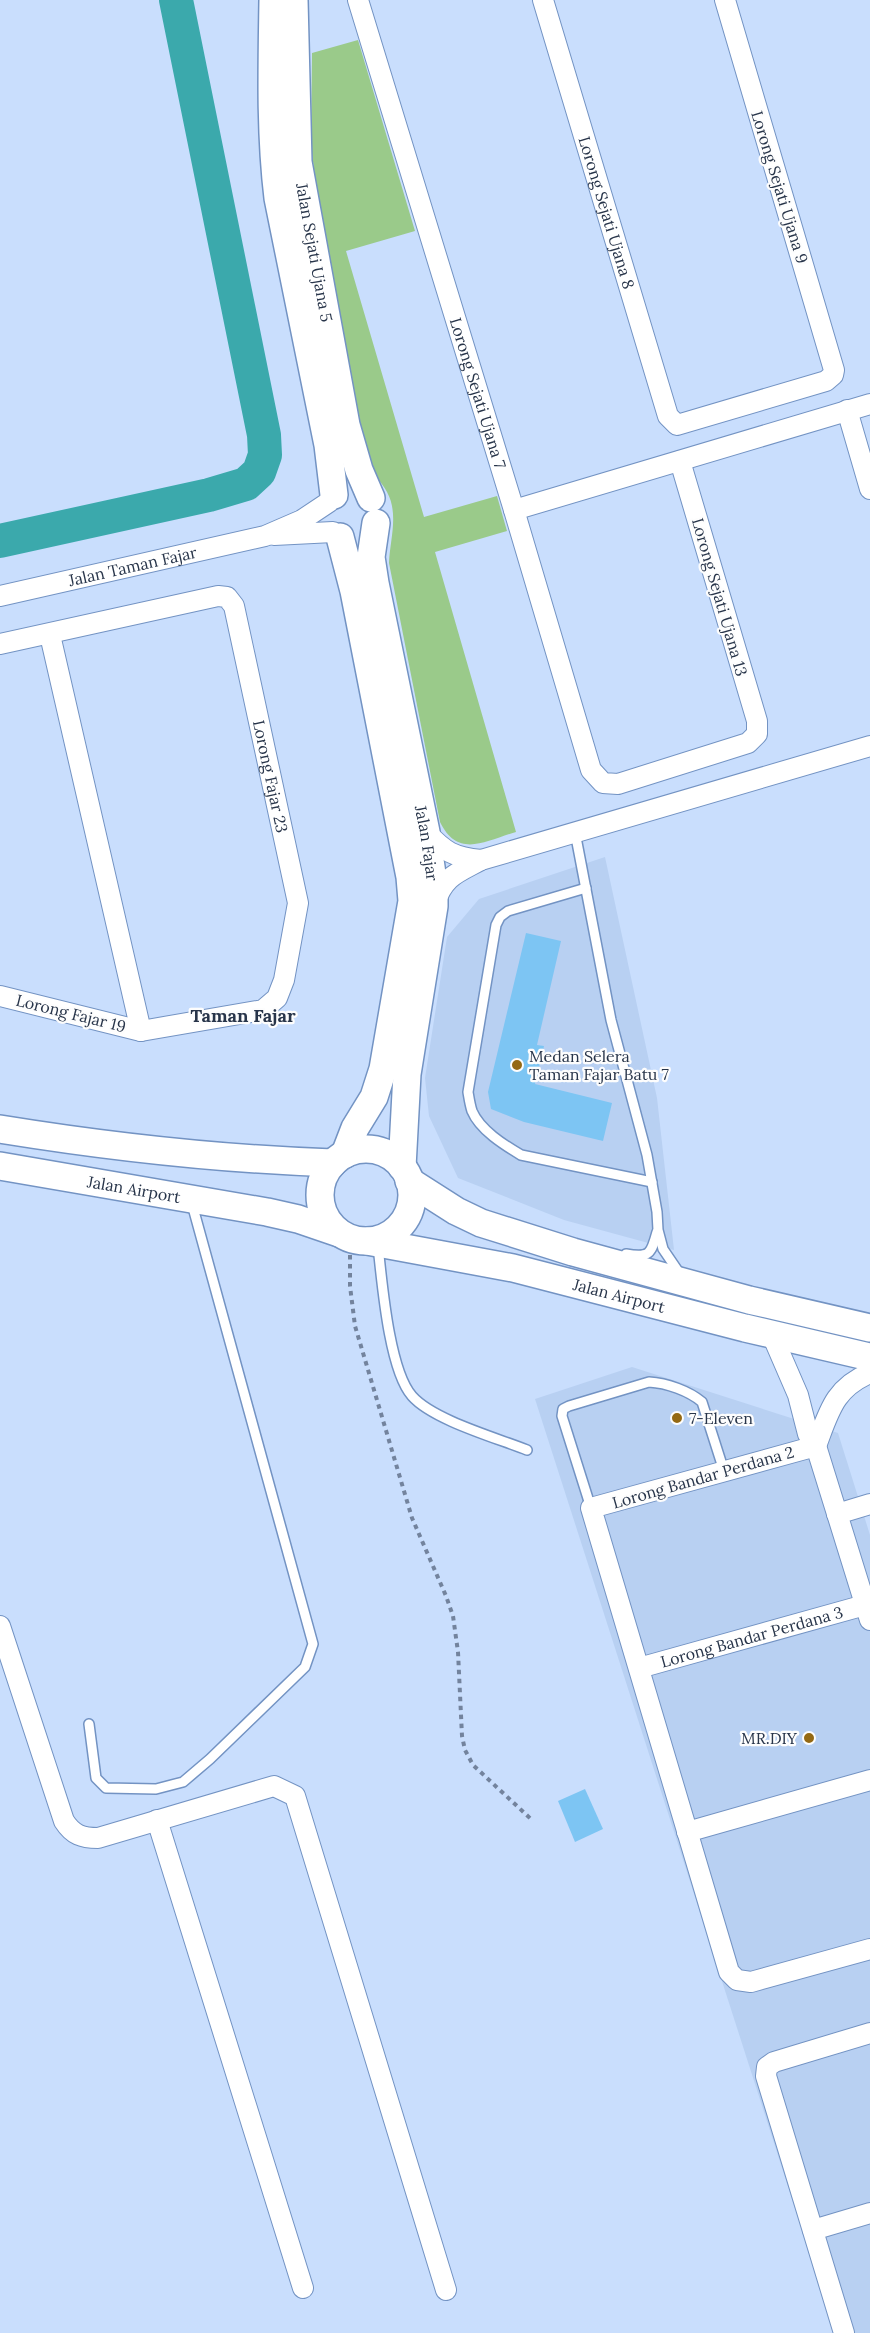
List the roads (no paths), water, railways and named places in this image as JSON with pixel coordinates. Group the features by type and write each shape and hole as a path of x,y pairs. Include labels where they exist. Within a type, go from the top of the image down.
{"street":[{"name":"Jalan Sejati Ujana 5","path":"273,0 272,126 276,175 328,445 332,498"},
{"name":"Jalan Sejati Ujana 5","path":"294,0 298,162 346,424 358,470 373,510"},
{"name":"Lorong Sejati Ujana 7","path":"358,0 591,770 603,783"},
{"name":"Lorong Sejati Ujana 8","path":"543,0 668,416 673,423 682,424 793,391 826,381 832,375"},
{"name":"Lorong Sejati Ujana 9","path":"725,0 834,366 832,375"},
{"path":"514,510 870,404"},
{"path":"847,411 870,489"},
{"name":"Lorong Sejati Ujana 13","path":"603,783 618,784 748,743 757,734 757,721 680,460"},
{"path":"349,489 357,489 373,510 372,530 357,539 337,535 265,536 302,520 332,498 349,489"},
{"path":"332,498 326,518 337,535"},
{"name":"Jalan Fajar","path":"373,510 371,557 375,583 426,832 434,888 434,906 407,1074 406,1174"},
{"name":"Jalan Fajar","path":"337,535 354,591 410,877 412,902 383,1069 374,1097 339,1158"},
{"name":"Jalan Taman Fajar","path":"0,596 265,536"},
{"name":"Lorong Fajar 23","path":"0,644 218,597 227,597 234,606 298,903 284,980 277,998 263,1010 141,1031"},
{"path":"50,635 141,1031"},
{"path":"434,906 439,890 449,877 481,860 870,747"},
{"path":"426,832 441,848 451,854 481,860"},
{"name":"Lorong Fajar 19","path":"0,996 141,1031"},
{"path":"0,1129 100,1145 277,1162 339,1158 360,1149 376,1150 390,1156 406,1174 411,1202 403,1222 387,1236 359,1239 328,1222 321,1207 320,1191 324,1176 339,1158"},
{"name":"Jalan Airport","path":"0,1166 298,1219 359,1239 513,1268 772,1335 870,1357"},
{"name":"Jalan Airport","path":"406,1174 456,1211 482,1222 573,1252 870,1328"},
{"path":"840,1321 870,1334"},
{"path":"772,1335 798,1395 808,1434 816,1446 868,1612"},
{"path":"816,1446 839,1394 856,1379 870,1373"},
{"name":"Lorong Bandar Perdana 2","path":"591,1508 816,1446"},
{"path":"837,1514 870,1504"},
{"path":"591,1508 729,1972 737,1980 751,1982 870,1949"},
{"name":"Lorong Bandar Perdana 3","path":"639,1668 868,1612"},
{"path":"0,1626 64,1821 78,1836 98,1838 274,1786 295,1796 446,2290"},
{"path":"687,1832 870,1780"},
{"path":"157,1820 303,2288"},
{"path":"844,2333 766,2076 767,2067 774,2061 870,2033"},
{"path":"813,2230 870,2214"}],"lane":[{"path":"576,832 611,1020 647,1155 663,1249 672,1265 682,1276 699,1286"},
{"path":"586,888 508,910 500,917 496,925 468,1092 472,1111 480,1124 506,1146 521,1155 652,1182"},
{"path":"90,1724 96,1778 106,1788 156,1789 183,1782 305,1667 313,1644 191,1199"},
{"path":"573,1252 645,1256 652,1249 658,1230"},
{"path":"359,1239 385,1311 398,1371 411,1396 431,1411 527,1450"},
{"path":"591,1508 562,1416 563,1410 569,1406 649,1382 660,1383 702,1402 724,1471"}],"waterway":[{"path":"0,541 209,495 246,484 259,472 265,455 264,435 176,0"}],"place":[{"name":"Medan Selera Taman Fajar Batu 7","path":"517,1065"},
{"name":"7-Eleven","path":"677,1418"},
{"name":"MR.DIY","path":"809,1738"}],"district":[{"name":"Taman Fajar","path":"243,1016"}]}
